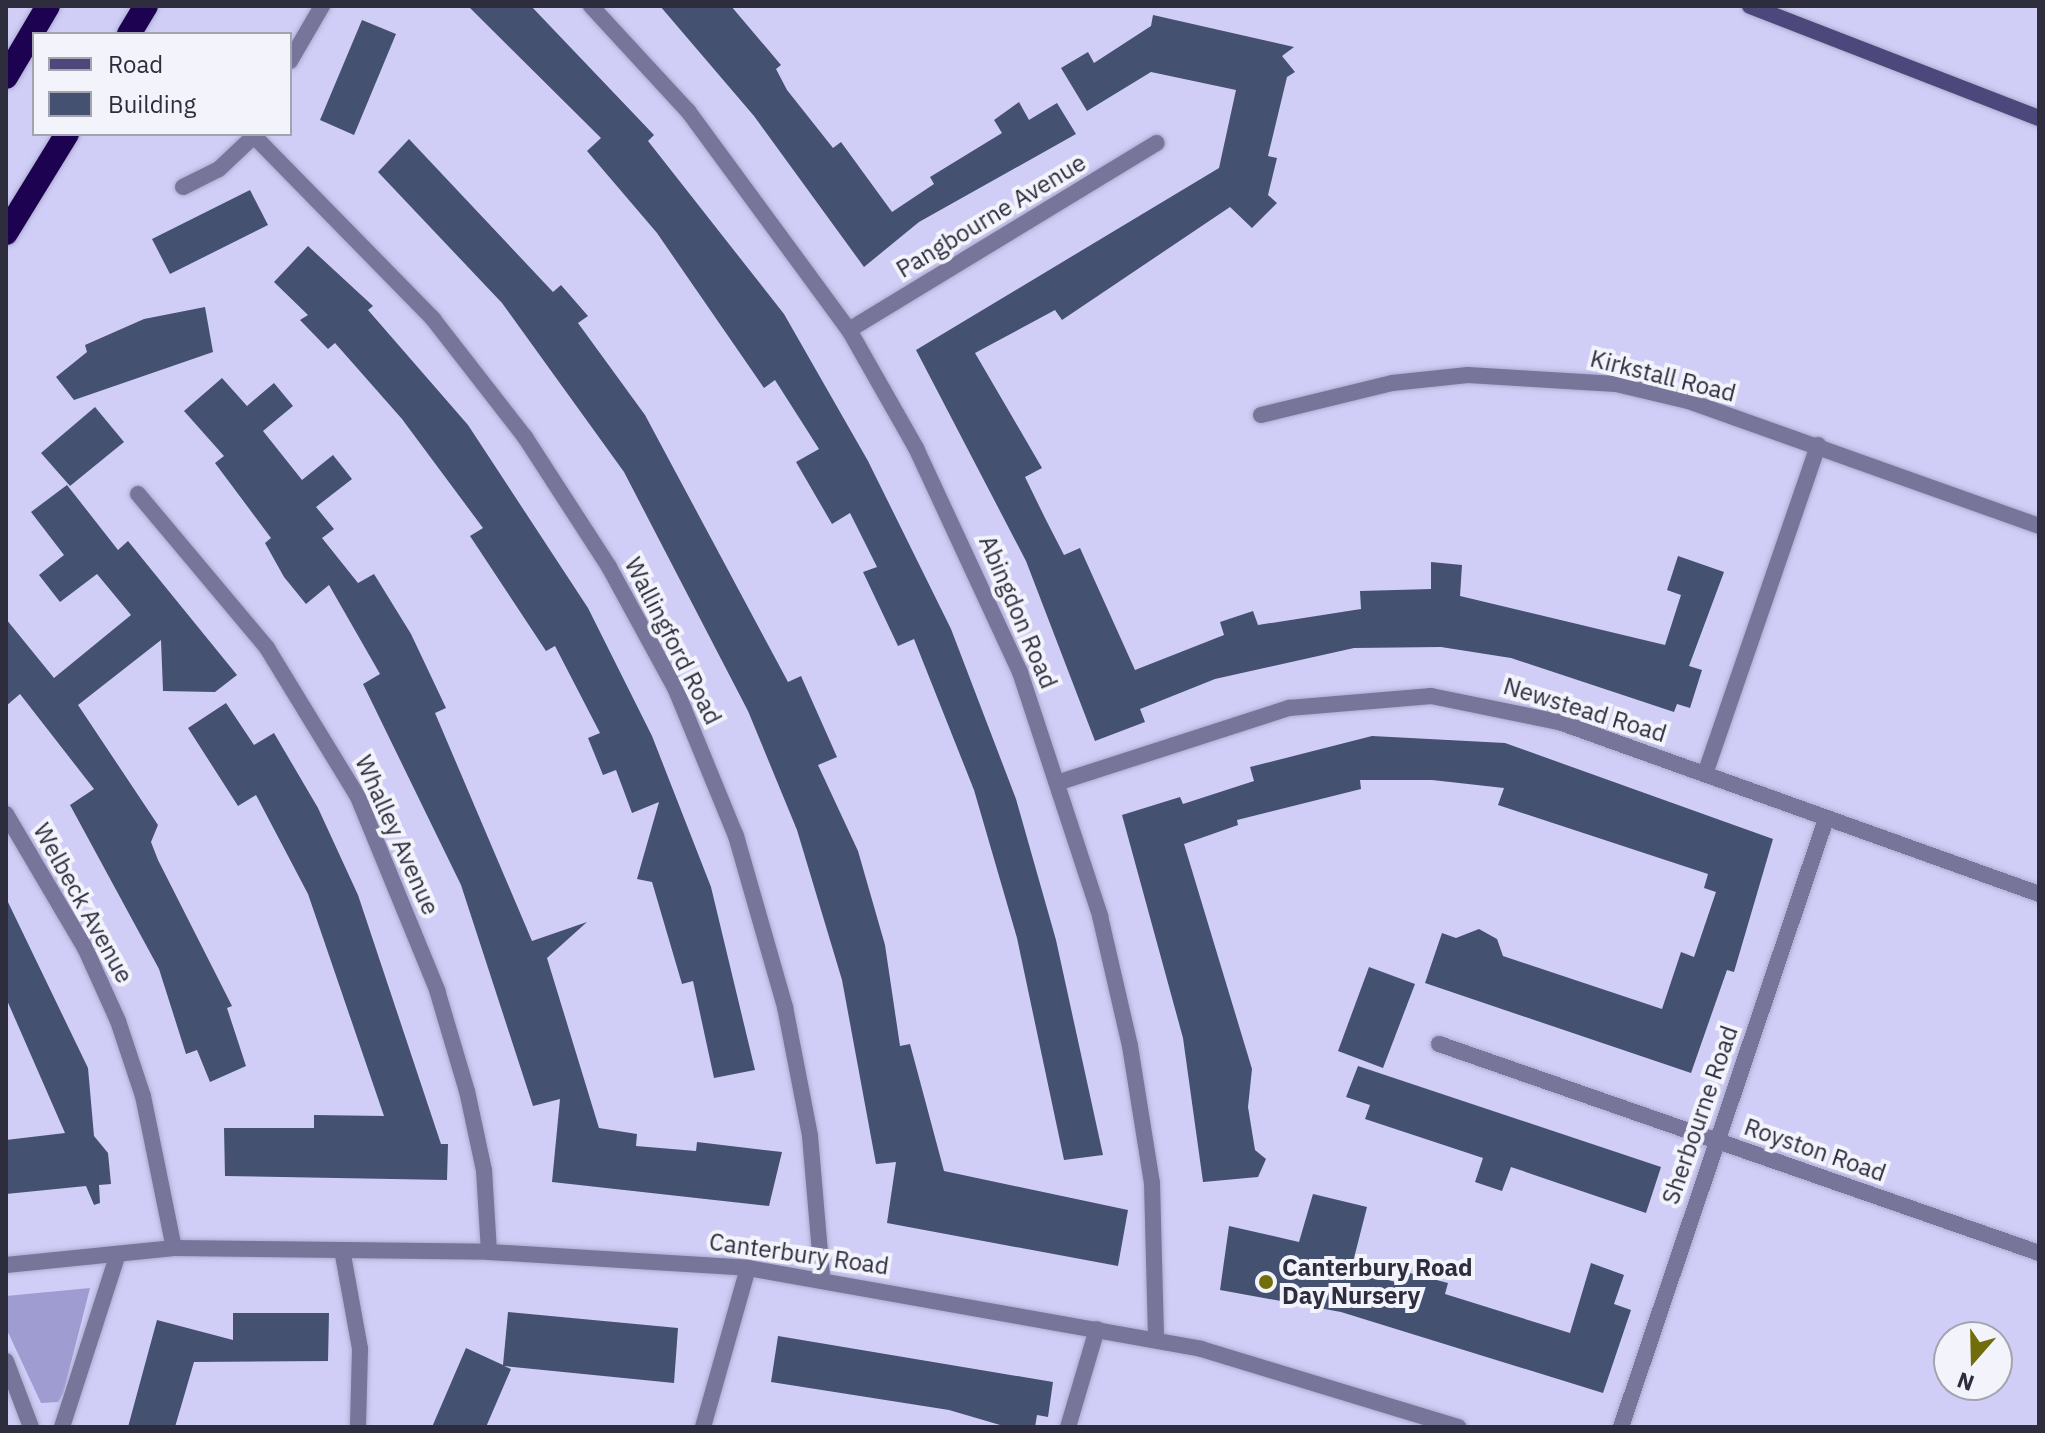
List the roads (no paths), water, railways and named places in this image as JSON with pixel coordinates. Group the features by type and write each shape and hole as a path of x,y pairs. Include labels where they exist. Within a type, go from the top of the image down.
{"highway":[{"path":"33,32 48,6"},
{"path":"130,32 146,6"},
{"path":"6,77 32,33"},
{"path":"6,233 66,136"}],"street":[{"path":"292,58 322,6"},
{"name":"Abingdon Road","path":"591,6 688,111 849,330 972,560 1060,782 1130,1046 1152,1183 1156,1340"},
{"path":"1750,6 1790,13 2039,118"},
{"name":"Wallingford Road","path":"183,187 255,136"},
{"name":"Wallingford Road","path":"257,136 433,319 525,437 609,567 676,690 736,836 774,965 810,1136 822,1277"},
{"name":"Pangbourne Avenue","path":"849,330 1157,143"},
{"name":"Kirkstall Road","path":"1261,415 1392,383 1548,376 1688,401 2039,526"},
{"path":"1705,774 1818,445"},
{"name":"Whalley Avenue","path":"138,494 267,648 358,797 437,990 467,1091 484,1170 489,1252"},
{"name":"Newstead Road","path":"1060,782 1222,726 1360,697 1495,706 1705,774 2039,894"},
{"name":"Welbeck Avenue","path":"6,814 57,896 118,1021 143,1096 174,1248"},
{"name":"Sherbourne Road","path":"1621,1427 1826,819"},
{"name":"Royston Road","path":"1439,1044 2039,1253"},
{"name":"Canterbury Road","path":"6,1265 174,1248 343,1255 489,1252 748,1268 822,1277 1246,1360 1432,1423 1458,1427"},
{"path":"62,1427 118,1254"},
{"path":"343,1255 360,1349 358,1427"},
{"path":"703,1427 748,1268"},
{"path":"1068,1427 1097,1329"},
{"path":"6,1361 31,1427"}],"place":[{"name":"Canterbury Road Day Nursery","path":"1266,1282"}]}
